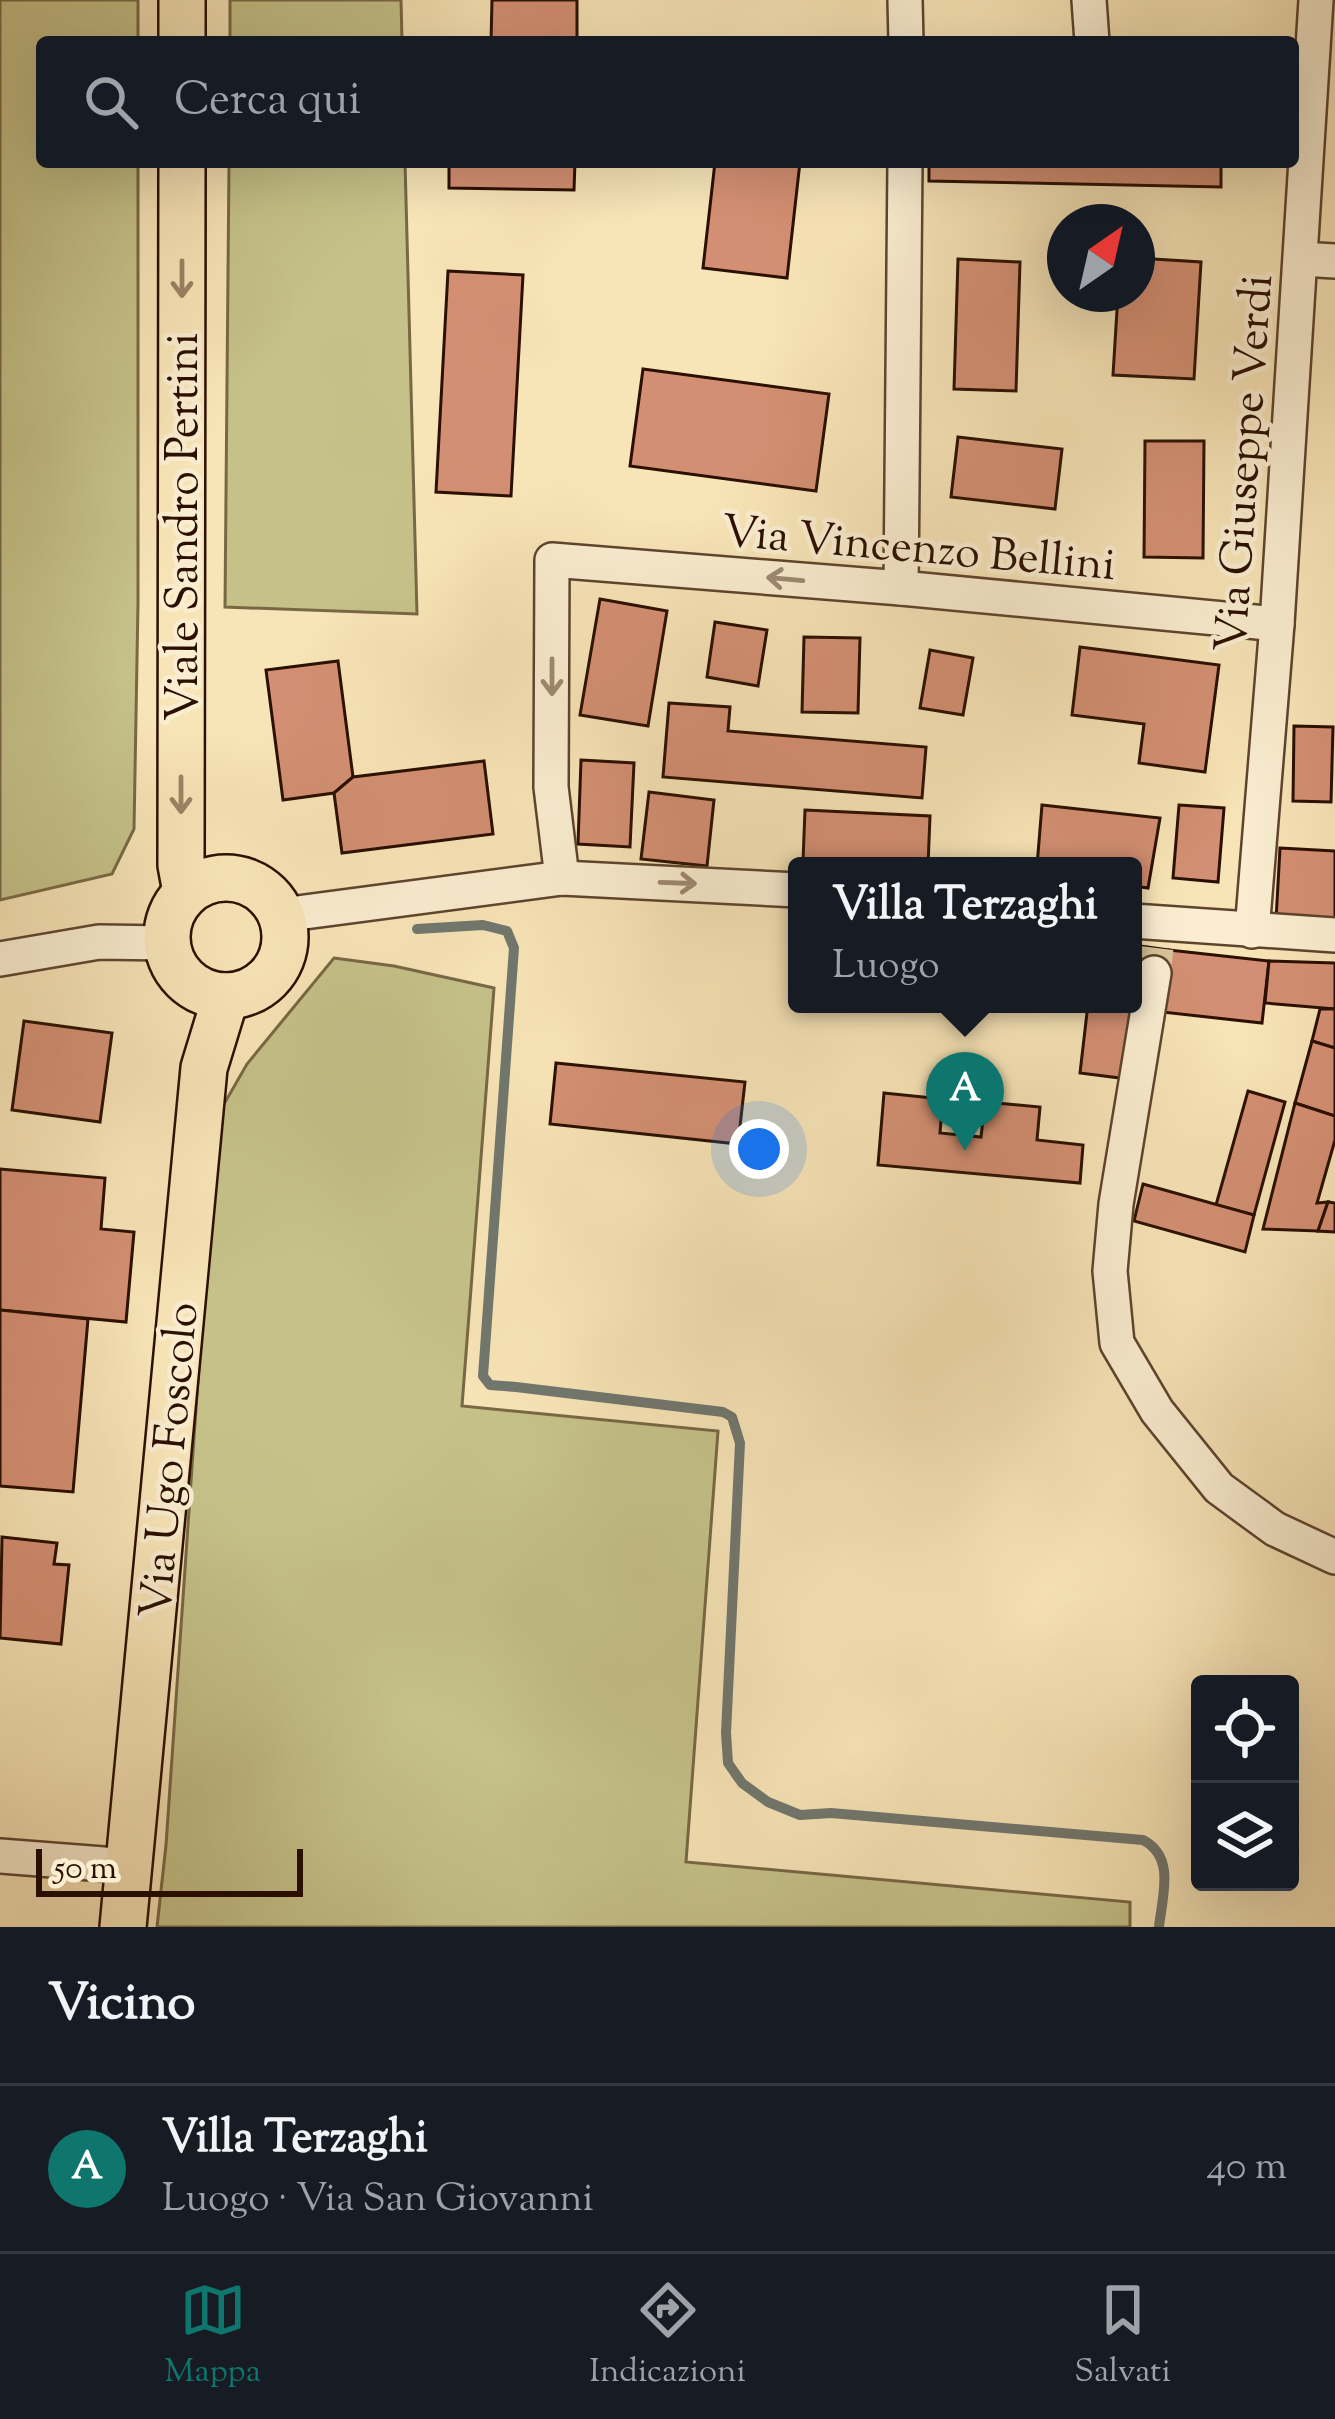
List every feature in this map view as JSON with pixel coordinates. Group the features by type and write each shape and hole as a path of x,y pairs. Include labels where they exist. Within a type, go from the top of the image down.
{"main road":[{"path":"182,0 182,36"},
{"name":"Viale Sandro Pertini","path":"182,168 181,845 186,892"},
{"path":"224,877 250,882 283,915 284,947 278,966 247,992 226,996 203,991 185,980 173,963 167,943 174,908 186,892 204,881 224,877"},
{"name":"Via Ugo Foscolo","path":"123,1927 204,1068 226,996"}],"street":[{"path":"905,0 906,36"},
{"path":"1089,0 1092,36"},
{"name":"Via Giuseppe Verdi","path":"1252,931 1276,624 1318,260 1302,60 1316,0"},
{"path":"902,588 905,168"},
{"name":"Via Vincenzo Bellini","path":"562,878 551,787 552,560 1276,624"},
{"path":"283,915 562,878 788,889"},
{"path":"1142,1009 1151,941 1252,931 1335,935"},
{"path":"0,959 99,942 167,943"},
{"path":"1141,1013 1110,1270 1117,1343 1157,1411 1219,1488 1274,1529 1335,1557"},
{"path":"0,1856 129,1866"}],"shaded area":[{"path":"0,0 138,0 138,36 36,36 36,168 138,168 134,829 112,874 0,900"},
{"path":"230,0 401,0 402,36 230,36"},
{"path":"229,168 405,168 417,614 225,607"},
{"path":"334,958 494,988 462,1406 718,1431 686,1862 1130,1902 1130,1927 157,1927 216,1118 247,1064"}],"building":[{"path":"492,0 577,0 577,36 491,36"},
{"path":"449,168 575,168 574,190 449,188"},
{"path":"714,168 799,168 787,278 703,268"},
{"path":"929,168 1221,168 1221,187 929,181"},
{"path":"958,259 1020,262 1016,391 954,389"},
{"path":"1155,259 1201,262 1194,379 1113,375 1117,312 1155,312"},
{"path":"448,271 523,275 511,496 436,492"},
{"path":"643,369 829,394 816,491 630,466"},
{"path":"958,437 1062,449 1055,509 951,497"},
{"path":"1145,441 1204,441 1203,558 1144,557"},
{"path":"600,599 667,611 648,726 580,715"},
{"path":"715,622 767,630 758,686 707,677"},
{"path":"804,637 860,638 858,713 802,712"},
{"path":"1080,647 1219,665 1205,772 1139,763 1144,724 1072,715"},
{"path":"930,650 973,658 963,715 920,708"},
{"path":"338,661 353,777 334,793 283,800 266,670"},
{"path":"669,703 730,707 728,731 926,747 922,798 663,777"},
{"path":"1294,726 1333,727 1331,802 1293,801"},
{"path":"581,760 634,763 630,847 578,844"},
{"path":"484,761 493,834 342,853 334,793 353,777"},
{"path":"649,792 714,800 707,866 641,859"},
{"path":"1042,805 1160,818 1148,888 1142,887 1142,857 1038,857"},
{"path":"1179,805 1224,808 1218,882 1173,878"},
{"path":"805,810 930,816 928,857 803,857"},
{"path":"1280,848 1335,851 1335,922 1276,920"},
{"path":"1142,946 1169,950 1166,974 1128,1079 1080,1073 1087,1013 1142,1013"},
{"path":"1169,950 1269,961 1262,1023 1162,1012"},
{"path":"1269,961 1335,963 1335,1009 1265,1003"},
{"path":"1320,1009 1335,1009 1335,1048 1312,1041"},
{"path":"24,1021 112,1033 100,1122 12,1110"},
{"path":"1312,1041 1335,1048 1335,1116 1295,1103"},
{"path":"556,1063 745,1082 738,1144 550,1124"},
{"path":"1248,1091 1285,1102 1254,1215 1216,1205"},
{"path":"884,1093 943,1099 940,1133 981,1137 985,1102 1040,1107 1037,1140 1083,1145 1080,1183 878,1165"},
{"path":"1295,1103 1335,1116 1335,1140 1317,1203 1328,1202 1318,1231 1263,1229"},
{"path":"0,1169 105,1178 101,1229 134,1232 126,1322 0,1310"},
{"path":"1143,1184 1254,1215 1245,1252 1134,1221"},
{"path":"1328,1202 1335,1203 1335,1232 1318,1231"},
{"path":"0,1310 88,1319 73,1492 0,1486"},
{"path":"2,1537 57,1543 54,1564 69,1565 61,1644 0,1638"}],"waterway":[{"path":"417,929 483,925 507,931 514,948 483,1376 490,1385 723,1412 732,1417 740,1443 726,1733 728,1763 742,1783 768,1802 800,1815 831,1813 1143,1840 1153,1847 1163,1867 1159,1927"}],"tunnel":[{"path":"1154,973 1157,948"}],"place":[{"name":"Villa Terzaghi","path":"965,1151"}]}
